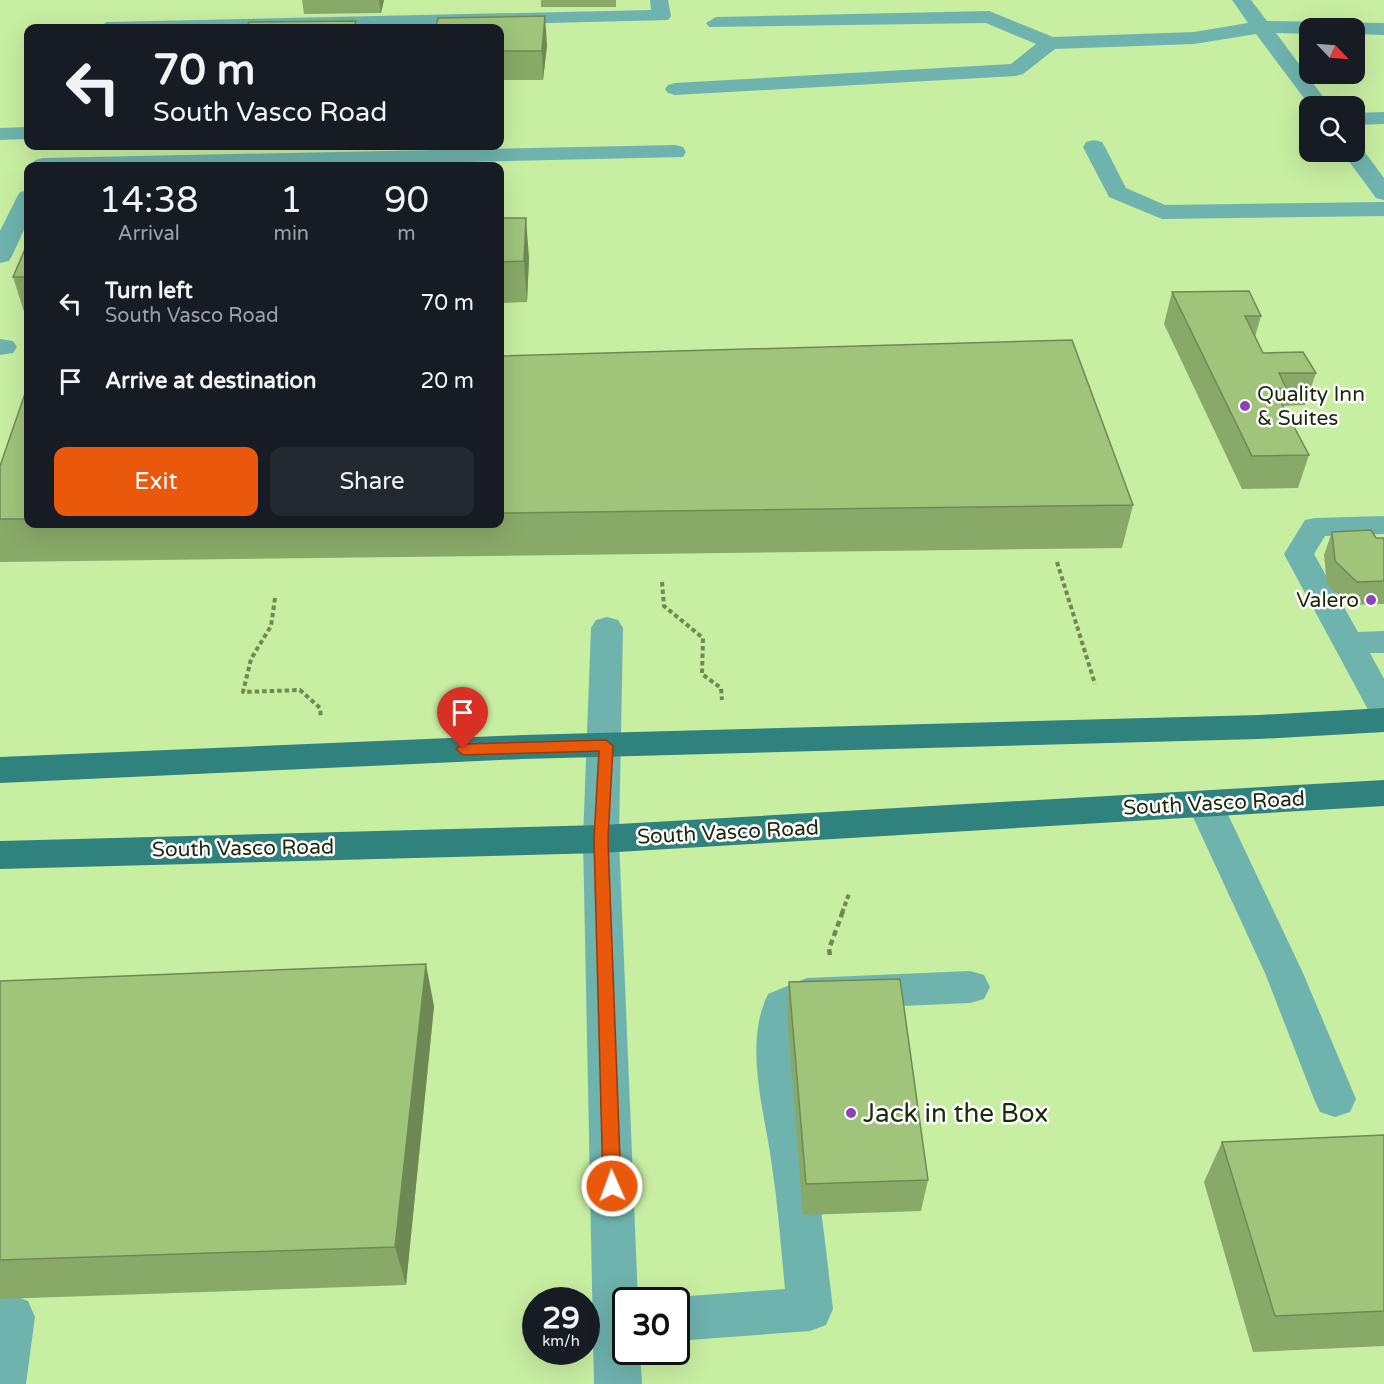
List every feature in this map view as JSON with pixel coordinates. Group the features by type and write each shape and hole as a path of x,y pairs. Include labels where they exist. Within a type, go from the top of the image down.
{"main road":[{"path":"0,770 523,747 1259,728 1384,720"},
{"name":"South Vasco Road","path":"0,855 601,839 1384,793"}],"street":[{"path":"230,24 257,17 661,16 659,0"},
{"path":"1241,0 1313,96"},
{"path":"109,24 116,9"},
{"path":"716,23 893,10 989,17 1050,43 1194,38 1261,27 1384,29"},
{"path":"675,88 1016,70 1050,43"},
{"path":"1365,119 1384,118"},
{"path":"0,134 24,133"},
{"path":"1094,147 1117,192 1162,212 1384,209"},
{"path":"46,159 675,152"},
{"path":"1360,162 1384,194"},
{"path":"0,256 24,205"},
{"path":"1384,525 1315,527 1299,554 1384,709"},
{"path":"607,628 606,746 601,839 620,1287"},
{"path":"1347,643 1384,642"},
{"path":"1205,804 1284,973 1335,1099"},
{"path":"690,1318 810,1309 794,1164 778,1068 777,1029 782,1006 807,994 969,987"},
{"path":"2,1384 12,1317"},
{"path":"618,1384 619,1365"}],"path":[{"path":"1057,562 1095,684"},
{"path":"663,582 664,606 704,638 702,674 721,688 722,700"},
{"path":"275,598 271,626 251,659 243,692 300,690 320,708 321,718"},
{"path":"836,993 829,948 849,894"}],"building":[{"path":"545,16 542,51 504,51 504,24 437,24 438,18"},
{"path":"356,21 355,24 248,24 249,22"},
{"path":"504,218 526,218 524,261 504,262"},
{"path":"24,251 24,277 13,277"},
{"path":"1249,291 1261,316 1245,316 1263,353 1303,352 1316,373 1279,373 1286,388 1274,389 1309,455 1252,456 1172,292"},
{"path":"1072,340 1133,505 504,513 504,356"},
{"path":"24,397 24,519 0,519 0,466"},
{"path":"1371,530 1376,538 1384,538 1384,581 1357,582 1335,561 1332,532"},
{"path":"426,964 395,1247 0,1260 0,981"},
{"name":"Jack in the Box","path":"900,979 928,1180 806,1184 789,982"},
{"path":"1384,1135 1384,1311 1275,1316 1222,1142"}],"place":[{"name":"Quality Inn & Suites","path":"1245,406"},
{"name":"Valero","path":"1371,600"},
{"name":"Jack in the Box","path":"851,1113"}],"route":[{"path":"463,749 606,746 601,839 612,1186"}]}
